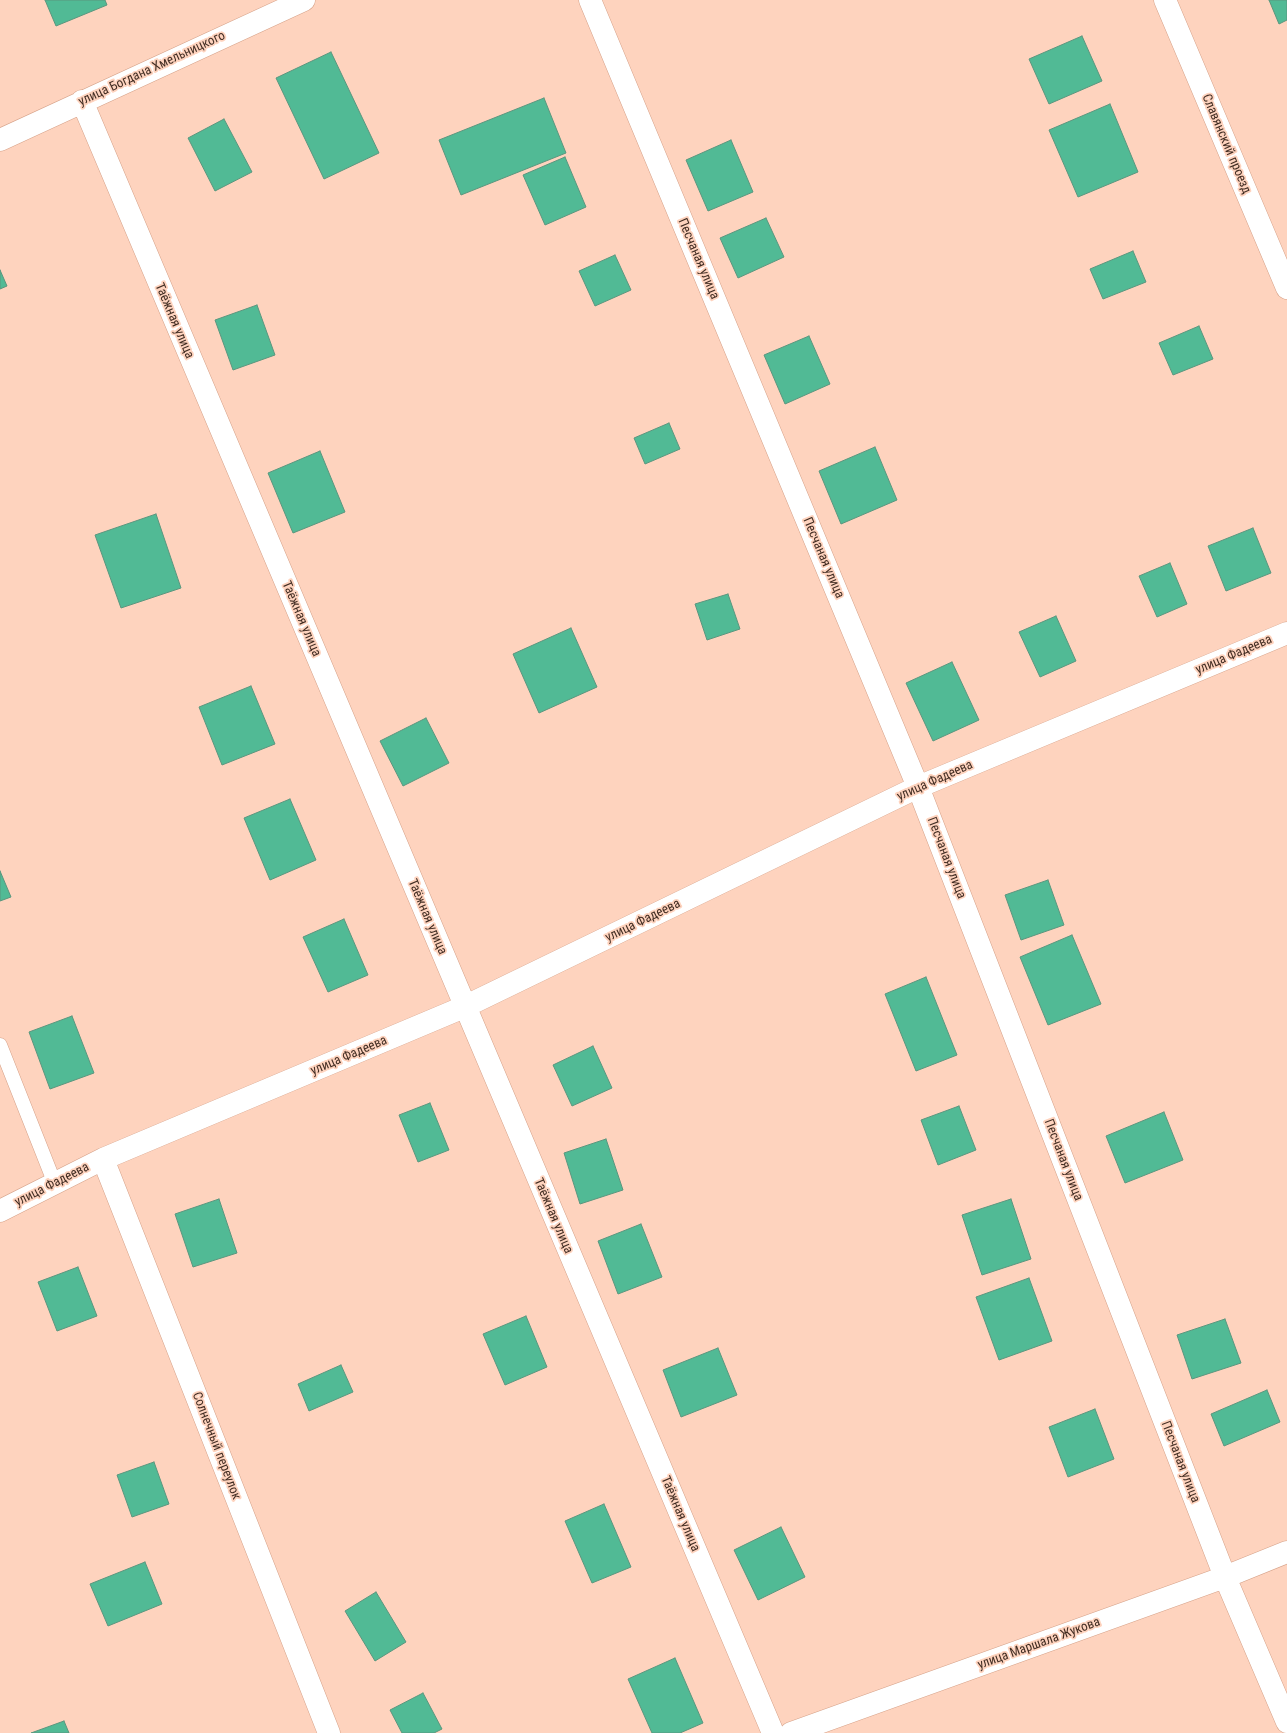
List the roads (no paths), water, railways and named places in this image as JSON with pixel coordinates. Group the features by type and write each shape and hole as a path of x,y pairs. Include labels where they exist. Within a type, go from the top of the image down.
{"street":[{"name":"улица Богдана Хмельницкого","path":"0,140 304,0"},
{"name":"Песчаная улица","path":"590,0 918,787 1225,1577 1287,1722"},
{"name":"Славянский проезд","path":"1165,0 1287,288"},
{"name":"Таёжная улица","path":"82,101 464,1007 773,1733"},
{"name":"улица Фадеева","path":"0,1212 103,1159 464,1007 918,787 1287,633"},
{"name":"Солнечный переулок","path":"103,1159 328,1733"},
{"name":"улица Маршала Жукова","path":"791,1733 1225,1577 1287,1552"}],"lane":[{"path":"0,1045 55,1184"}]}
